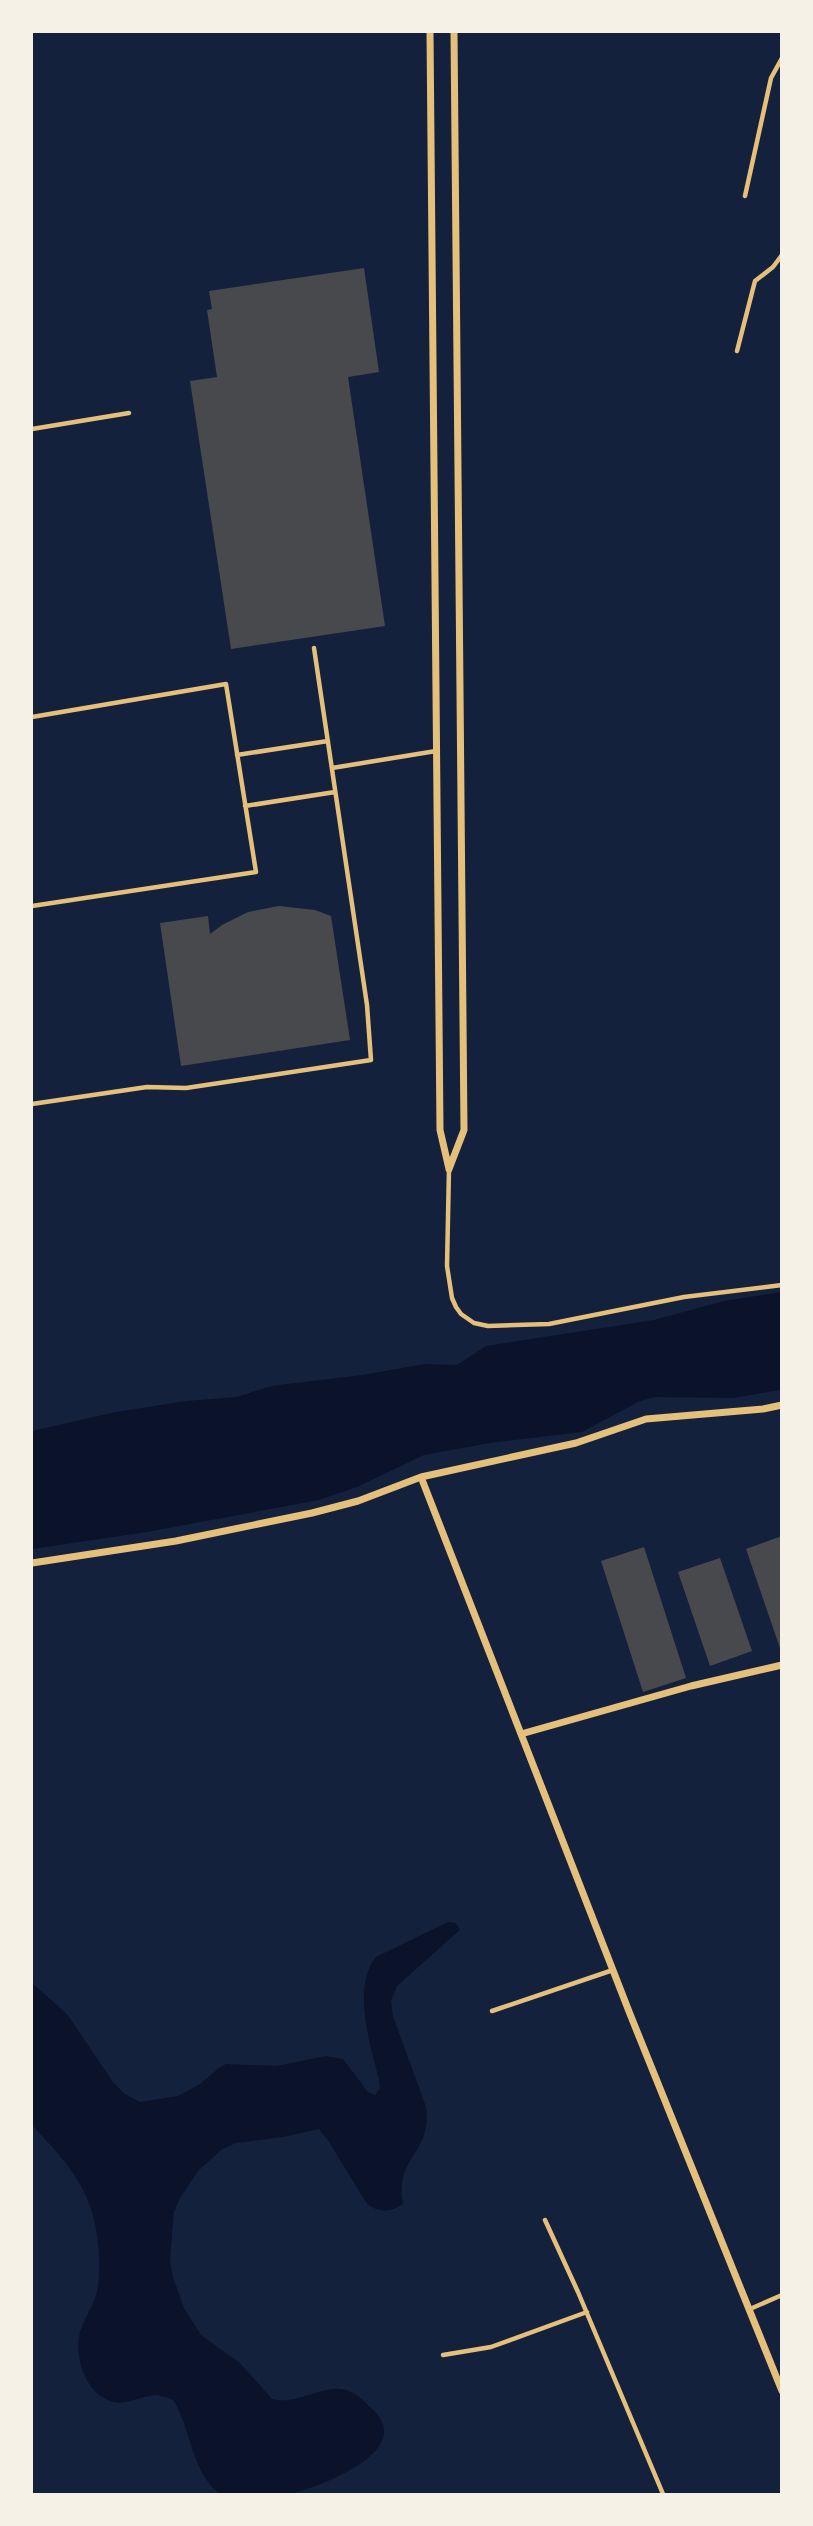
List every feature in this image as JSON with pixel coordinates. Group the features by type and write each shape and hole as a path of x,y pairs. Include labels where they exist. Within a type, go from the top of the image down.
{"street":[{"path":"430,32 440,1130 449,1169"},
{"path":"449,1169 464,1130 454,32"},
{"path":"32,1563 176,1541 312,1513 358,1501 421,1477 576,1443 646,1419 782,1405"},
{"path":"421,1477 613,1970 782,2391"},
{"path":"521,1734 691,1686 782,1665"}],"lane":[{"path":"745,196 771,78 782,58"},
{"path":"737,351 755,281 773,267 782,255"},
{"path":"32,429 129,413"},
{"path":"32,1104 147,1087 186,1088 371,1060 367,1005 314,648"},
{"path":"32,718 226,684 256,873 32,906"},
{"path":"237,755 328,741"},
{"path":"331,768 436,751"},
{"path":"245,806 335,792"},
{"path":"449,1169 447,1266 452,1298 461,1314 474,1323 488,1326 549,1324 684,1297 782,1285"},
{"path":"492,2011 613,1970"},
{"path":"545,2220 587,2312 663,2494"},
{"path":"749,2310 782,2295"},
{"path":"443,2356 491,2347 587,2312"}],"water":[{"path":"781,1292 780,1390 733,1398 654,1397 638,1402 582,1432 490,1443 424,1455 357,1487 319,1500 147,1532 32,1549 32,1431 116,1412 186,1401 237,1397 271,1386 425,1364 457,1365 486,1346 654,1320 724,1301"},
{"path":"448,1922 456,1923 460,1930 397,1986 391,2001 393,2016 426,2107 427,2122 424,2135 404,2175 403,2204 385,2210 367,2204 319,2129 236,2143 221,2150 198,2171 174,2212 170,2260 173,2277 184,2308 201,2335 240,2363 272,2399 296,2399 328,2390 343,2389 360,2397 383,2424 383,2439 374,2452 360,2464 322,2484 282,2495 220,2494 210,2485 197,2462 173,2400 157,2395 122,2403 110,2401 93,2389 83,2372 78,2341 98,2287 97,2234 88,2201 74,2174 32,2125 32,1983 67,2014 113,2082 125,2094 140,2102 178,2096 200,2084 226,2064 276,2066 326,2056 343,2059 368,2092 375,2095 380,2088 368,2034 364,2000 369,1970 376,1957"}],"building":[{"path":"364,268 379,372 348,377 385,626 231,649 190,381 217,377 207,310 212,309 209,291"},
{"path":"279,906 315,910 331,916 350,1040 181,1066 160,923 208,916 210,934 248,912"},
{"path":"782,1536 782,1651 781,1651 746,1549"},
{"path":"644,1547 686,1678 643,1692 601,1561"},
{"path":"720,1558 752,1651 710,1666 678,1572"}]}
